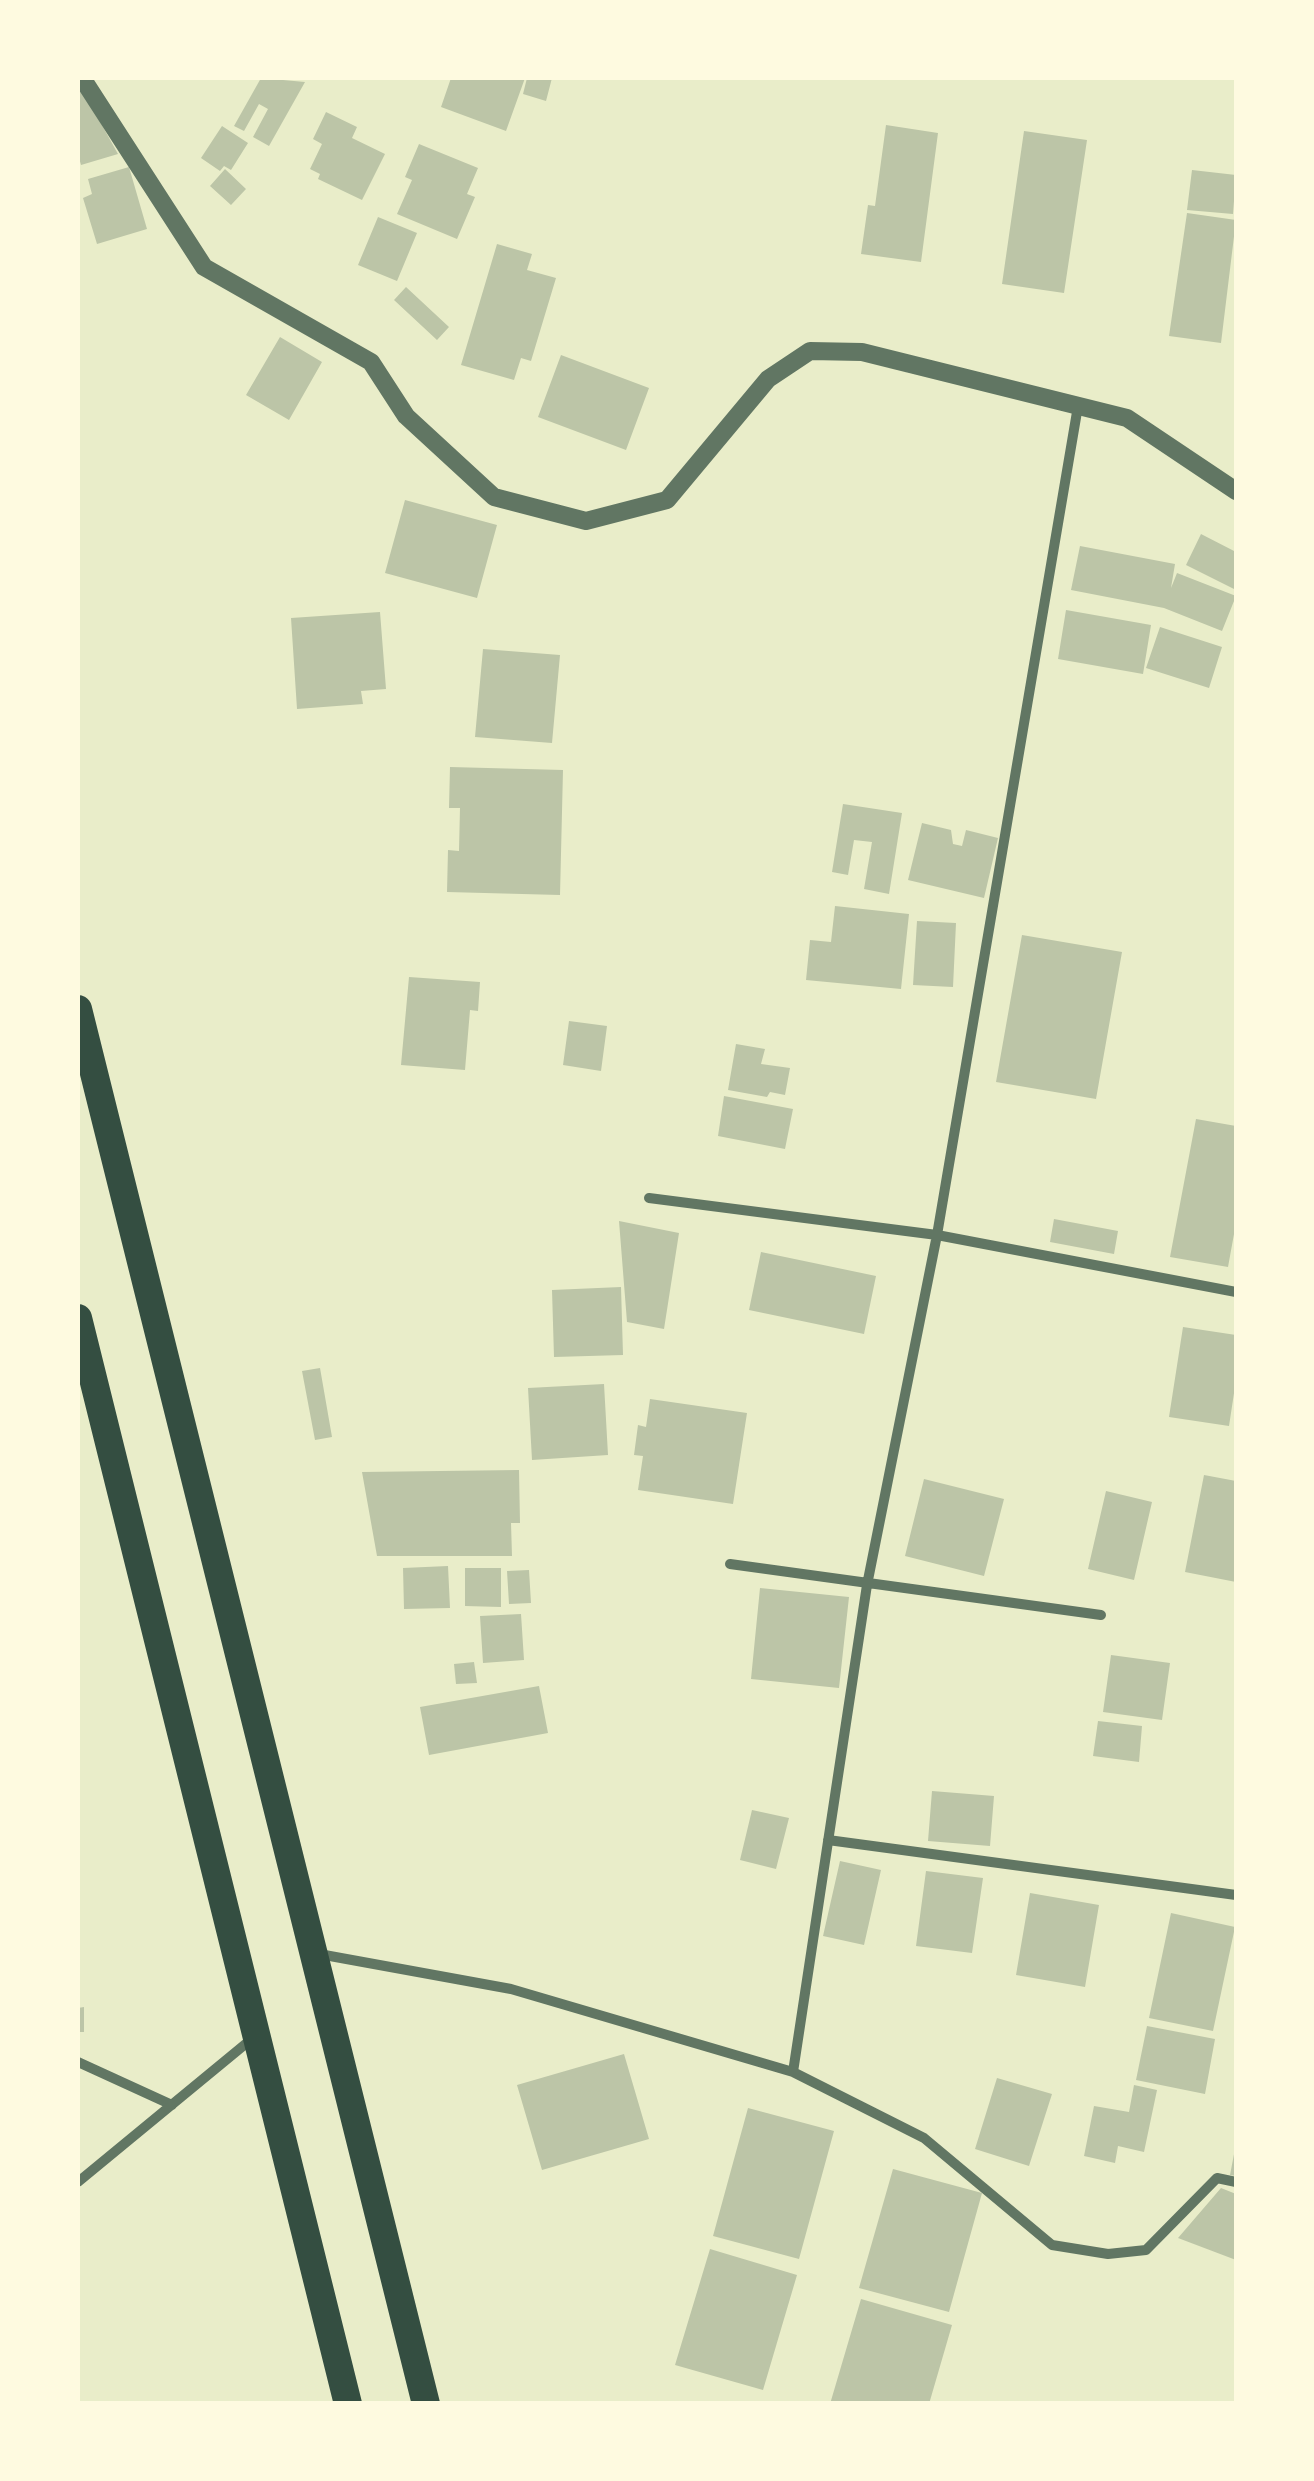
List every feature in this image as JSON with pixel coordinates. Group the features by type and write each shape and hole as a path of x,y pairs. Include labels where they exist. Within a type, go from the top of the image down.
{"highway":[{"path":"78,1009 426,2404"},
{"path":"78,1318 348,2404"}],"street":[{"path":"82,78 204,267 372,362 406,416 494,498 586,521 667,500 768,379 810,351 862,352 1127,418 1236,492"},
{"path":"793,2072 866,1585 936,1235 1078,406"},
{"path":"649,1198 936,1235 1236,1292"},
{"path":"730,1564 1101,1615"},
{"path":"828,1840 1236,1894"},
{"path":"314,1953 511,1989 793,2072 924,2138 1052,2245 1108,2254 1146,2250 1217,2178 1236,2182"},
{"path":"78,2182 256,2036"},
{"path":"78,2062 172,2104"}],"building":[{"path":"261,78 305,82 269,146 253,137 268,109 259,104 244,131 234,126"},
{"path":"451,78 525,78 506,131 441,107"},
{"path":"527,78 552,78 546,101 523,94"},
{"path":"78,82 118,154 81,165 78,154"},
{"path":"326,112 357,127 352,138 385,154 362,200 318,179 320,174 310,169 322,144 313,139"},
{"path":"886,125 938,133 921,262 861,254 868,205 875,206"},
{"path":"222,126 248,143 231,170 224,166 220,171 201,158"},
{"path":"1024,131 1087,140 1064,293 1002,284"},
{"path":"419,144 478,168 467,194 475,197 457,239 397,214 412,180 405,177"},
{"path":"129,167 147,229 97,244 83,198 92,194 88,179"},
{"path":"225,169 246,189 231,205 210,186"},
{"path":"1192,170 1236,175 1233,214 1187,210"},
{"path":"1187,213 1236,220 1221,343 1169,336"},
{"path":"378,217 417,233 397,281 358,265"},
{"path":"497,244 532,254 527,270 556,278 531,361 521,358 514,380 461,365"},
{"path":"406,287 449,327 437,340 394,300"},
{"path":"280,337 322,362 289,420 246,395"},
{"path":"561,355 649,388 626,450 538,417"},
{"path":"405,500 497,525 477,598 385,573"},
{"path":"1201,534 1236,552 1234,589 1186,565"},
{"path":"1080,546 1175,564 1171,588 1177,573 1236,596 1222,631 1164,608 1071,590"},
{"path":"1066,610 1151,625 1143,674 1058,659"},
{"path":"380,612 386,689 361,691 363,704 297,709 291,618"},
{"path":"1160,627 1222,647 1209,688 1146,668"},
{"path":"483,649 560,655 552,743 475,737"},
{"path":"450,767 563,770 560,895 447,892 448,850 459,851 460,808 449,808"},
{"path":"843,804 902,813 889,894 864,889 872,842 854,840 848,875 832,872"},
{"path":"922,823 951,830 953,844 962,846 966,830 998,838 984,898 908,880"},
{"path":"835,906 909,914 901,989 806,980 810,940 831,942"},
{"path":"917,921 956,923 953,987 913,985"},
{"path":"1022,935 1122,952 1096,1099 996,1082"},
{"path":"409,977 480,982 478,1011 470,1010 465,1070 401,1065"},
{"path":"569,1021 607,1026 601,1071 563,1065"},
{"path":"736,1044 765,1049 761,1064 790,1068 785,1095 770,1092 767,1097 728,1090"},
{"path":"724,1096 793,1109 785,1149 718,1136"},
{"path":"1196,1119 1236,1126 1236,1223 1228,1267 1170,1257"},
{"path":"1054,1219 1118,1231 1114,1254 1050,1242"},
{"path":"619,1221 679,1233 664,1329 627,1322"},
{"path":"761,1252 876,1276 864,1334 749,1310"},
{"path":"621,1287 623,1355 554,1357 552,1290"},
{"path":"1183,1327 1236,1335 1236,1380 1229,1426 1169,1417"},
{"path":"320,1368 332,1437 315,1440 302,1371"},
{"path":"604,1384 608,1455 532,1460 528,1388"},
{"path":"650,1399 747,1413 733,1504 638,1490 643,1456 634,1455 638,1425 646,1427"},
{"path":"519,1470 520,1523 511,1523 512,1556 377,1556 362,1472"},
{"path":"1204,1475 1236,1481 1236,1582 1185,1572"},
{"path":"924,1479 1004,1499 984,1576 905,1556"},
{"path":"1106,1491 1152,1502 1134,1580 1088,1569"},
{"path":"448,1566 450,1608 404,1609 403,1568"},
{"path":"465,1568 501,1568 501,1607 465,1606"},
{"path":"529,1570 531,1603 509,1604 507,1571"},
{"path":"760,1588 849,1597 839,1688 751,1679"},
{"path":"521,1614 524,1660 483,1663 480,1616"},
{"path":"1111,1655 1170,1663 1162,1720 1103,1712"},
{"path":"474,1662 477,1683 456,1684 454,1664"},
{"path":"539,1686 548,1733 429,1755 420,1707"},
{"path":"1098,1721 1142,1726 1139,1762 1093,1756"},
{"path":"932,1791 994,1796 990,1846 928,1841"},
{"path":"752,1810 789,1818 776,1869 740,1860"},
{"path":"840,1861 881,1870 864,1945 823,1936"},
{"path":"926,1871 983,1878 972,1953 916,1946"},
{"path":"1030,1893 1099,1905 1085,1987 1016,1975"},
{"path":"1171,1913 1235,1927 1213,2031 1149,2018"},
{"path":"84,2007 84,2032 78,2032 78,2008"},
{"path":"1147,2026 1215,2039 1205,2094 1136,2080"},
{"path":"624,2054 649,2139 542,2170 517,2085"},
{"path":"997,2078 1052,2094 1029,2166 975,2149"},
{"path":"1134,2085 1157,2090 1144,2152 1118,2146 1115,2163 1084,2156 1094,2106 1129,2112"},
{"path":"748,2108 834,2131 799,2259 713,2236"},
{"path":"1236,2149 1236,2176 1230,2175"},
{"path":"893,2169 982,2193 949,2312 859,2288"},
{"path":"1221,2188 1236,2194 1236,2260 1178,2238"},
{"path":"710,2249 797,2275 763,2390 675,2365"},
{"path":"861,2299 952,2325 929,2404 830,2404"}]}
